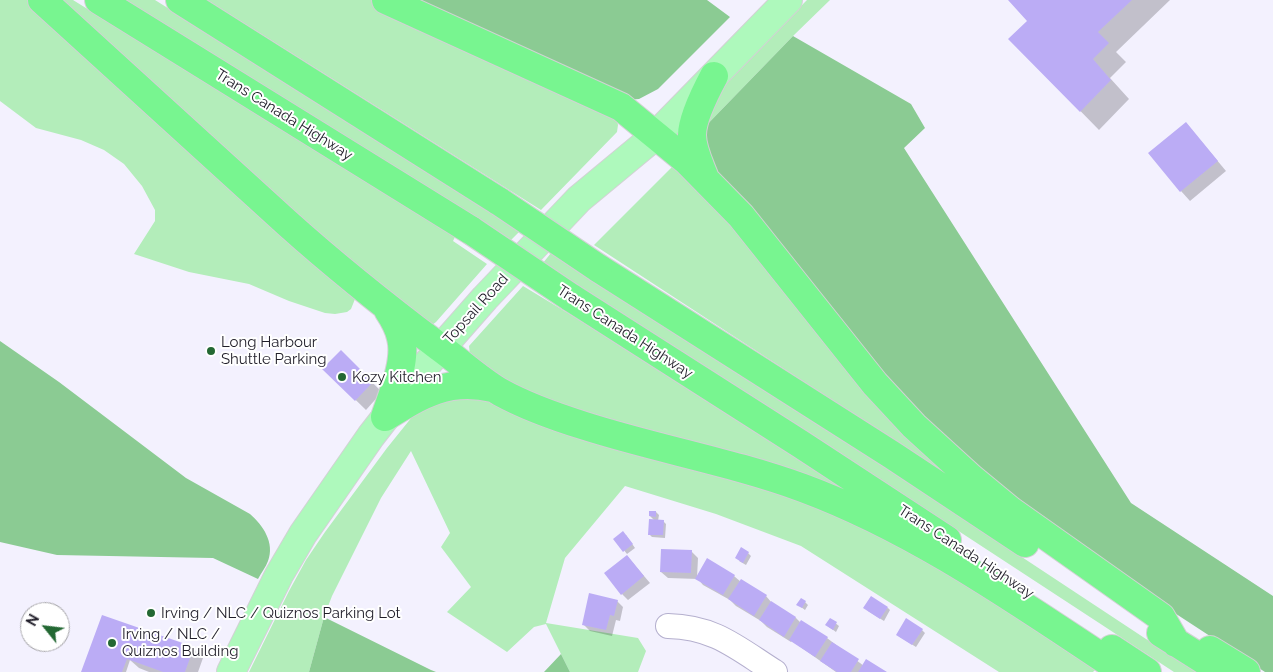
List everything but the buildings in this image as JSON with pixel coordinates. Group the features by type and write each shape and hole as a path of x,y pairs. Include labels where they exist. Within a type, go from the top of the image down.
{"highway":[{"path":"42,0 333,264 388,309 493,388 538,410 572,422 640,443 768,476 806,489 861,513 928,548 991,586 1124,672"},
{"name":"Trans Canada Highway","path":"99,0 472,232 802,445 1147,672"},
{"path":"180,0 500,202 598,268 892,455 1223,672"},
{"path":"386,0 621,107 704,176 741,216 875,384 914,426 971,478 1011,511 1161,618 1184,648 1211,650 1246,672"},
{"path":"704,176 697,159 692,134 700,104 714,76"},
{"path":"385,417 398,373 402,349 402,340 388,309"},
{"path":"385,417 424,395 448,386 469,384 493,388"}],"main road":[{"name":"Topsail Road","path":"231,672 256,618 295,548 317,514 385,417 441,348 504,277 579,199 655,136 788,0"}],"street":[{"path":"668,626 700,629 720,637 775,672"}],"green space":[{"path":"0,0 34,0 357,294 351,309 347,312 335,314 325,313 289,301 249,284 189,272 134,254 155,221 155,210 142,186 124,164 104,150 81,140 36,128 0,101"},
{"path":"50,0 73,0 455,237 453,241 487,264 436,322 432,325 422,325"},
{"path":"126,0 155,0 521,230 510,241"},
{"path":"207,0 373,0 616,117 617,132 541,210"},
{"path":"397,0 707,0 730,17 658,89 639,99 627,100"},
{"path":"807,0 830,0 697,135 708,100"},
{"path":"793,36 911,104 925,128 904,148 1131,503 1273,596 1273,672 1265,672 1069,544 921,425 716,172 697,135"},
{"path":"677,162 997,508 594,245"},
{"path":"551,253 887,468 1196,672 1174,672 879,479 543,263"},
{"path":"523,286 785,444 922,534 533,401 470,355 469,346"},
{"path":"0,341 59,382 186,478 250,514 263,529 270,548 268,561 258,579 213,558 57,555 0,542"},
{"path":"467,393 766,485 852,519 959,580 1095,670 1093,672 999,672 801,546 716,514 625,486 565,558 546,623 638,638 646,651 638,672 570,672 546,624 534,627 507,652 447,612 471,587 441,547 450,533 411,451 381,498 332,596 324,617 309,672 249,672 306,560 387,448 420,407"},
{"path":"324,617 431,670 436,672 309,672"},
{"path":"561,654 570,672 544,672"}],"place":[{"name":"Long Harbour Shuttle Parking","path":"211,351"},
{"name":"Kozy Kitchen","path":"342,377"},
{"name":"Irving / NLC / Quiznos Parking Lot","path":"151,613"},
{"name":"Irving / NLC / Quiznos Building","path":"112,643"}]}
